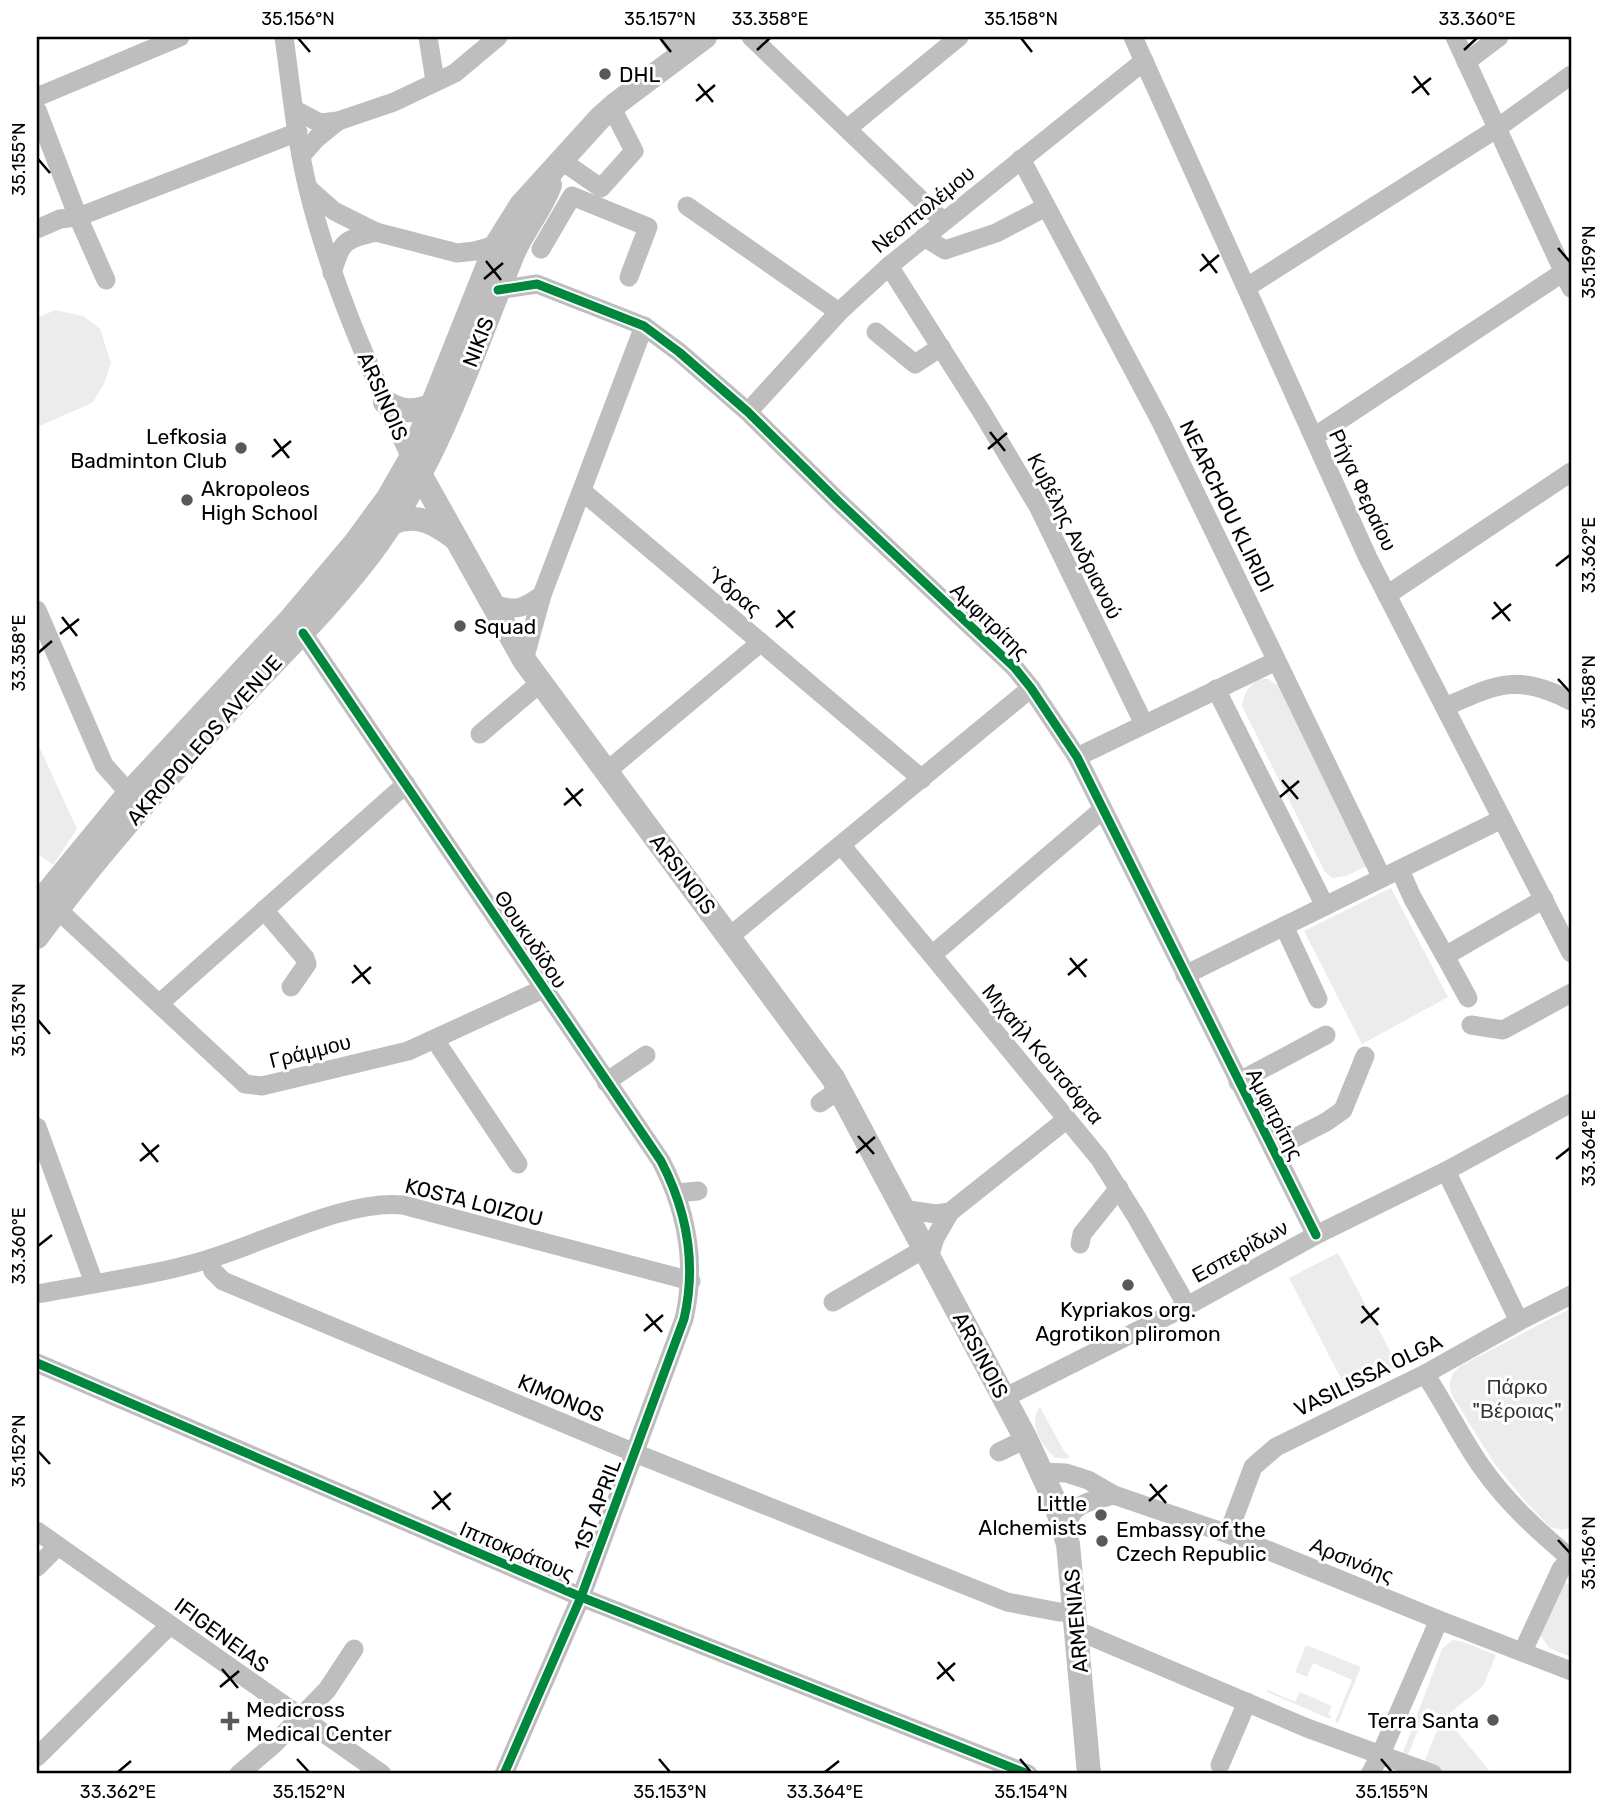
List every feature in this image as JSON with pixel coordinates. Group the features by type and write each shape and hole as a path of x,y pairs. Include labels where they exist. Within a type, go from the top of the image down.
{"main road":[{"name":"NIKIS","path":"416,467 432,405 489,287 506,245 547,193 558,166 675,46 705,37"},
{"name":"NIKIS","path":"416,467 464,378 489,287"},
{"path":"385,402 402,411 432,405"},
{"name":"AKROPOLEOS AVENUE","path":"45,895 143,805 347,583 393,523 416,467"},
{"name":"AKROPOLEOS AVENUE","path":"37,937 45,895 130,793 289,621 416,467"},
{"name":"ARSINOIS","path":"416,467 524,660 813,1047 830,1096 902,1209 1043,1472"},
{"path":"393,523 405,518 419,518 456,538"},
{"name":"ARMENIAS","path":"1043,1472 1065,1532 1072,1573 1089,1774"}],"street":[{"name":"ARSINOIS","path":"284,37 301,156 332,273 385,402 416,467"},
{"path":"428,37 435,81"},
{"path":"295,110 315,122 338,121 394,102 455,73 498,37"},
{"path":"751,37 943,221"},
{"path":"848,129 959,37"},
{"name":"Ρήγα Φεραίου","path":"1133,37 1387,595 1544,899 1564,918 1571,953"},
{"path":"1314,438 1569,275 1496,129 1455,37"},
{"path":"1466,62 1499,37"},
{"path":"37,97 170,39"},
{"name":"Νεοπτολέμου","path":"748,412 839,312 889,266 1143,61"},
{"path":"1247,287 1496,129 1571,75"},
{"path":"558,166 601,188 634,151 612,108"},
{"path":"37,110 78,217 106,280"},
{"path":"301,156 311,143 338,121"},
{"path":"37,229 60,219 78,217 298,132"},
{"name":"NEARCHOU KLIRIDI","path":"1021,159 1161,422 1276,661 1391,874 1412,897 1468,998"},
{"path":"308,188 334,211 376,232 457,253 506,245 537,284"},
{"path":"541,248 572,195 648,227 629,277"},
{"path":"687,206 839,312"},
{"path":"924,237 945,250 996,233 1046,207"},
{"path":"332,273 345,243 352,237 376,232"},
{"path":"457,253 489,287 537,284"},
{"name":"Κυβέλης Ανδριανού","path":"889,266 1039,508 1144,724"},
{"name":"Αμφιτρίτης","path":"537,284 644,326 679,352 748,412 847,510 1005,658 1031,688 1077,757 1316,1235"},
{"path":"524,660 542,595 644,326"},
{"path":"876,332 915,364 941,347"},
{"path":"1387,595 1571,472"},
{"name":"Ύδρας","path":"582,491 922,779"},
{"path":"491,604 516,609 542,595"},
{"path":"37,610 60,650 104,765 130,793"},
{"name":"Θουκυδίδου","path":"303,633 661,1161 684,1217 690,1247 691,1281"},
{"path":"607,771 760,643"},
{"path":"1077,757 1276,661"},
{"path":"480,734 540,683"},
{"path":"1445,708 1489,688 1514,683 1533,685 1571,701"},
{"path":"729,937 1031,688"},
{"path":"1216,690 1325,906"},
{"path":"160,1003 406,784"},
{"path":"932,955 1102,810"},
{"path":"1185,975 1502,819"},
{"name":"Μιχαήλ Κουτσόφτα","path":"842,846 1099,1158 1187,1306"},
{"name":"Γράμμου","path":"45,895 245,1084 262,1086 408,1051 543,989"},
{"path":"1445,956 1544,899"},
{"path":"264,911 305,958 307,964 291,987"},
{"path":"1284,926 1318,999"},
{"path":"1471,1025 1503,1030 1571,993"},
{"path":"1238,1082 1326,1035"},
{"path":"435,1040 518,1164"},
{"path":"606,1082 646,1055"},
{"path":"1273,1149 1326,1122 1343,1110 1365,1056"},
{"name":"Εσπερίδων","path":"1004,1398 1187,1306 1316,1235 1446,1171 1571,1103"},
{"path":"833,1302 926,1254 950,1212 1067,1119"},
{"path":"37,1126 94,1283"},
{"path":"1446,1171 1519,1321"},
{"path":"1080,1244 1082,1234 1119,1188"},
{"path":"676,1193 698,1191"},
{"name":"KOSTA LOIZOU","path":"209,1259 340,1213 384,1203 403,1205 691,1281"},
{"path":"902,1209 936,1214 950,1212"},
{"path":"37,1294 141,1275 209,1259"},
{"name":"KIMONOS","path":"209,1259 213,1271 223,1281 635,1454 1007,1602 1051,1611 1076,1621 1247,1702 1380,1756 1397,1759 1433,1774"},
{"name":"1ST APRIL","path":"504,1774 581,1597 684,1319 691,1281"},
{"name":"VASILISSA OLGA","path":"1228,1534 1247,1480 1253,1467 1263,1456 1298,1435 1425,1374 1571,1295"},
{"name":"Ιπποκράτους","path":"37,1363 581,1597 1028,1774"},
{"path":"1425,1374 1497,1488 1531,1525 1571,1558 1561,1569 1523,1651"},
{"path":"999,1452 1026,1439"},
{"name":"Αρσινόης","path":"1043,1472 1066,1473 1088,1480 1114,1495 1228,1534 1571,1671"},
{"path":"1065,1532 1074,1510 1083,1504 1114,1495"},
{"name":"IFIGENEIAS","path":"37,1531 382,1774"},
{"path":"37,1567 58,1546"},
{"path":"1370,1774 1439,1620"},
{"path":"37,1757 170,1625"},
{"path":"239,1774 273,1745 327,1690 354,1649"},
{"path":"1220,1765 1247,1702"}],"green space":[{"path":"55,310 83,316 100,329 111,363 104,384 92,403 37,427 37,318"},
{"path":"1260,679 1268,679 1279,686 1367,866 1346,876 1332,878 1325,872 1242,706 1247,690"},
{"path":"37,742 77,829 53,865 37,853"},
{"path":"1391,888 1448,997 1362,1044 1304,931"},
{"path":"1338,1253 1399,1368 1349,1394 1289,1278"},
{"name":"Πάρκο \"Βέροιας\"","path":"1571,1308 1571,1528 1562,1530 1550,1527 1494,1463 1453,1397 1450,1383 1452,1375 1462,1365"},
{"path":"1040,1407 1070,1457 1054,1457 1041,1440 1035,1420"},
{"path":"1563,1579 1571,1588 1571,1657 1549,1648 1539,1633"},
{"path":"1453,1640 1496,1655 1483,1686 1445,1717 1492,1774 1446,1774 1423,1765 1443,1716 1427,1708 1407,1757 1402,1755 1442,1649"},
{"path":"1306,1645 1361,1667 1338,1723 1335,1721 1352,1680 1313,1663 1307,1677 1295,1672"},
{"path":"1268,1690 1295,1702 1300,1692 1332,1706 1328,1714 1330,1719 1267,1692"}],"cycle path":[{"path":"498,290 537,284 644,326 679,352 748,412 1014,667 1077,757 1316,1235"},
{"path":"303,633 661,1161 677,1199 687,1238 690,1278 684,1319 581,1597 504,1774"},
{"path":"37,1363 581,1597 1028,1774"}],"place":[{"name":"DHL","path":"605,74"},
{"name":"Lefkosia Badminton Club","path":"241,448"},
{"name":"Akropoleos High School","path":"187,500"},
{"name":"Squad","path":"460,626"},
{"name":"Kypriakos org. Agrotikon pliromon","path":"1128,1285"},
{"name":"Little Alchemists","path":"1101,1515"},
{"name":"Embassy of the Czech Republic","path":"1102,1541"},
{"name":"Terra Santa","path":"1493,1720"},
{"name":"Medicross Medical Center","path":"230,1721"}]}
